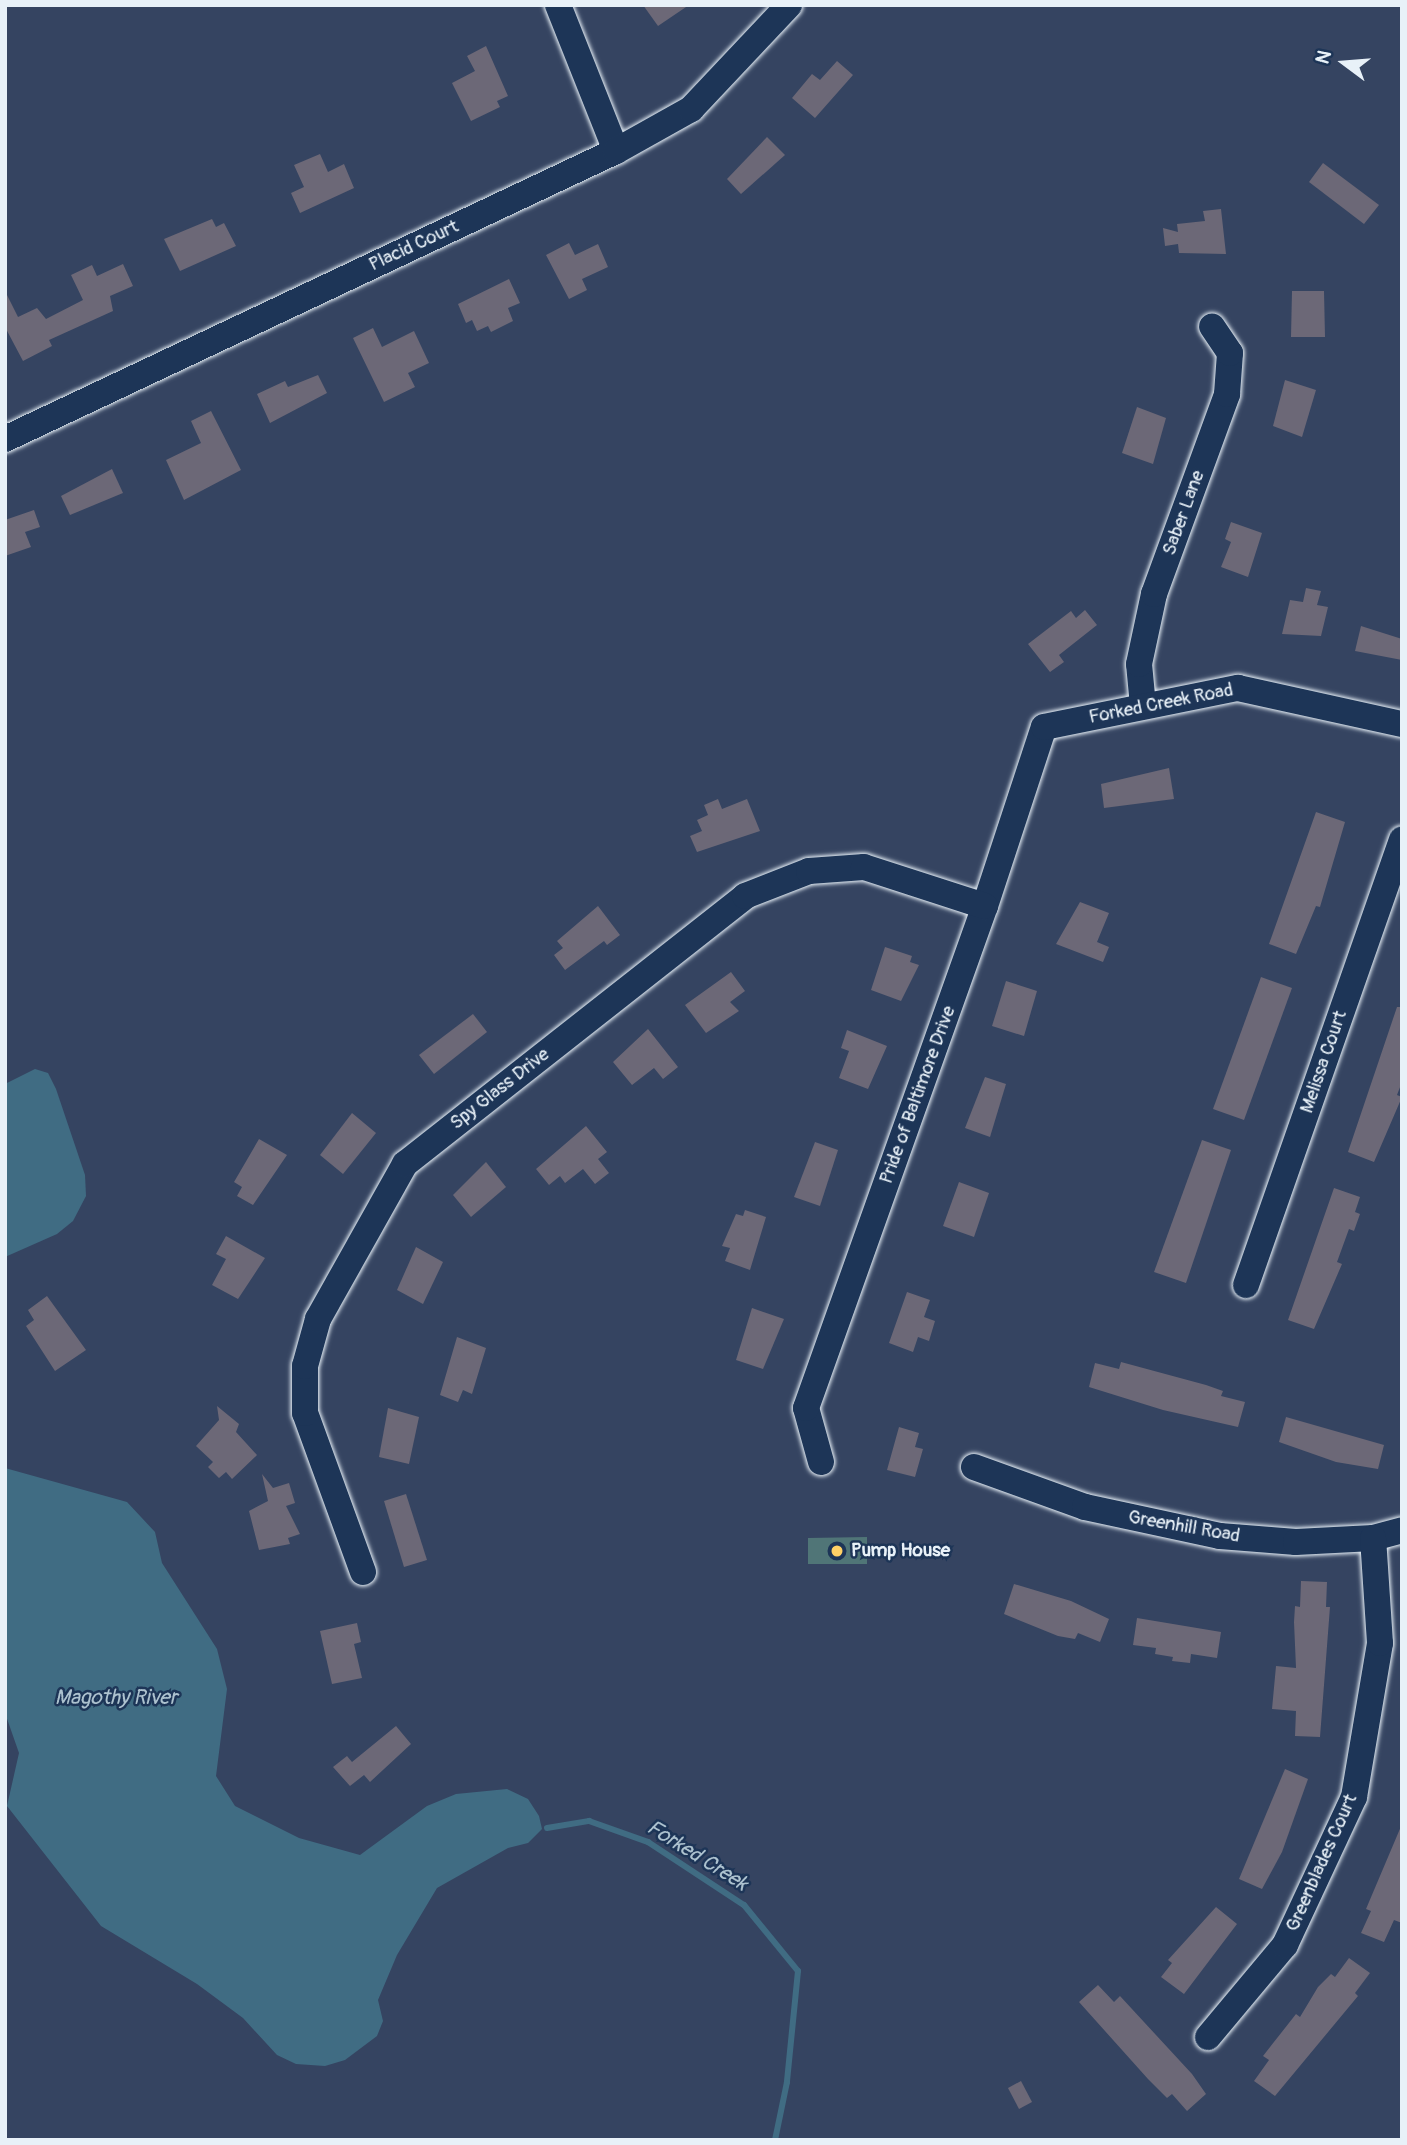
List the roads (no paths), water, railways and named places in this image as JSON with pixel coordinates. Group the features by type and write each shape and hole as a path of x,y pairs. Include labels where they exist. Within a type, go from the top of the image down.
{"street":[{"path":"558,5 616,151"},
{"name":"Placid Court","path":"5,439 616,151 691,108 789,5"},
{"name":"Saber Lane","path":"1143,706 1139,664 1154,594 1227,394 1230,353 1212,327"},
{"name":"Forked Creek Road","path":"1044,727 1238,688 1402,724"},
{"name":"Pride of Baltimore Drive","path":"821,1462 806,1408 985,906 1044,727"},
{"name":"Melissa Court","path":"1246,1285 1402,840"},
{"name":"Spy Glass Drive","path":"363,1573 305,1413 305,1366 318,1319 405,1164 745,895 808,871 864,867 985,906"},
{"name":"Greenhill Road","path":"974,1467 1085,1507 1220,1536 1296,1542 1373,1538 1402,1530"},
{"name":"Greenblades Court","path":"1208,2037 1285,1945 1354,1797 1380,1643 1373,1538"}],"water":[{"path":"35,1069 48,1073 56,1089 85,1175 86,1196 73,1221 57,1234 5,1257 5,1084"},
{"name":"Magothy River","path":"5,1468 127,1502 155,1532 162,1563 217,1649 227,1689 216,1776 235,1806 299,1838 360,1855 427,1806 456,1794 507,1789 528,1799 539,1816 542,1829 528,1843 508,1848 437,1888 397,1955 378,2000 383,2021 377,2036 345,2060 325,2066 296,2064 277,2055 243,2018 197,1984 101,1926 7,1806 19,1753 5,1713"}],"waterway":[{"name":"Forked Creek","path":"547,1828 589,1821 648,1842 744,1905 798,1971 787,2082 775,2140"}],"place":[{"name":"Pump House","path":"837,1551"}]}
